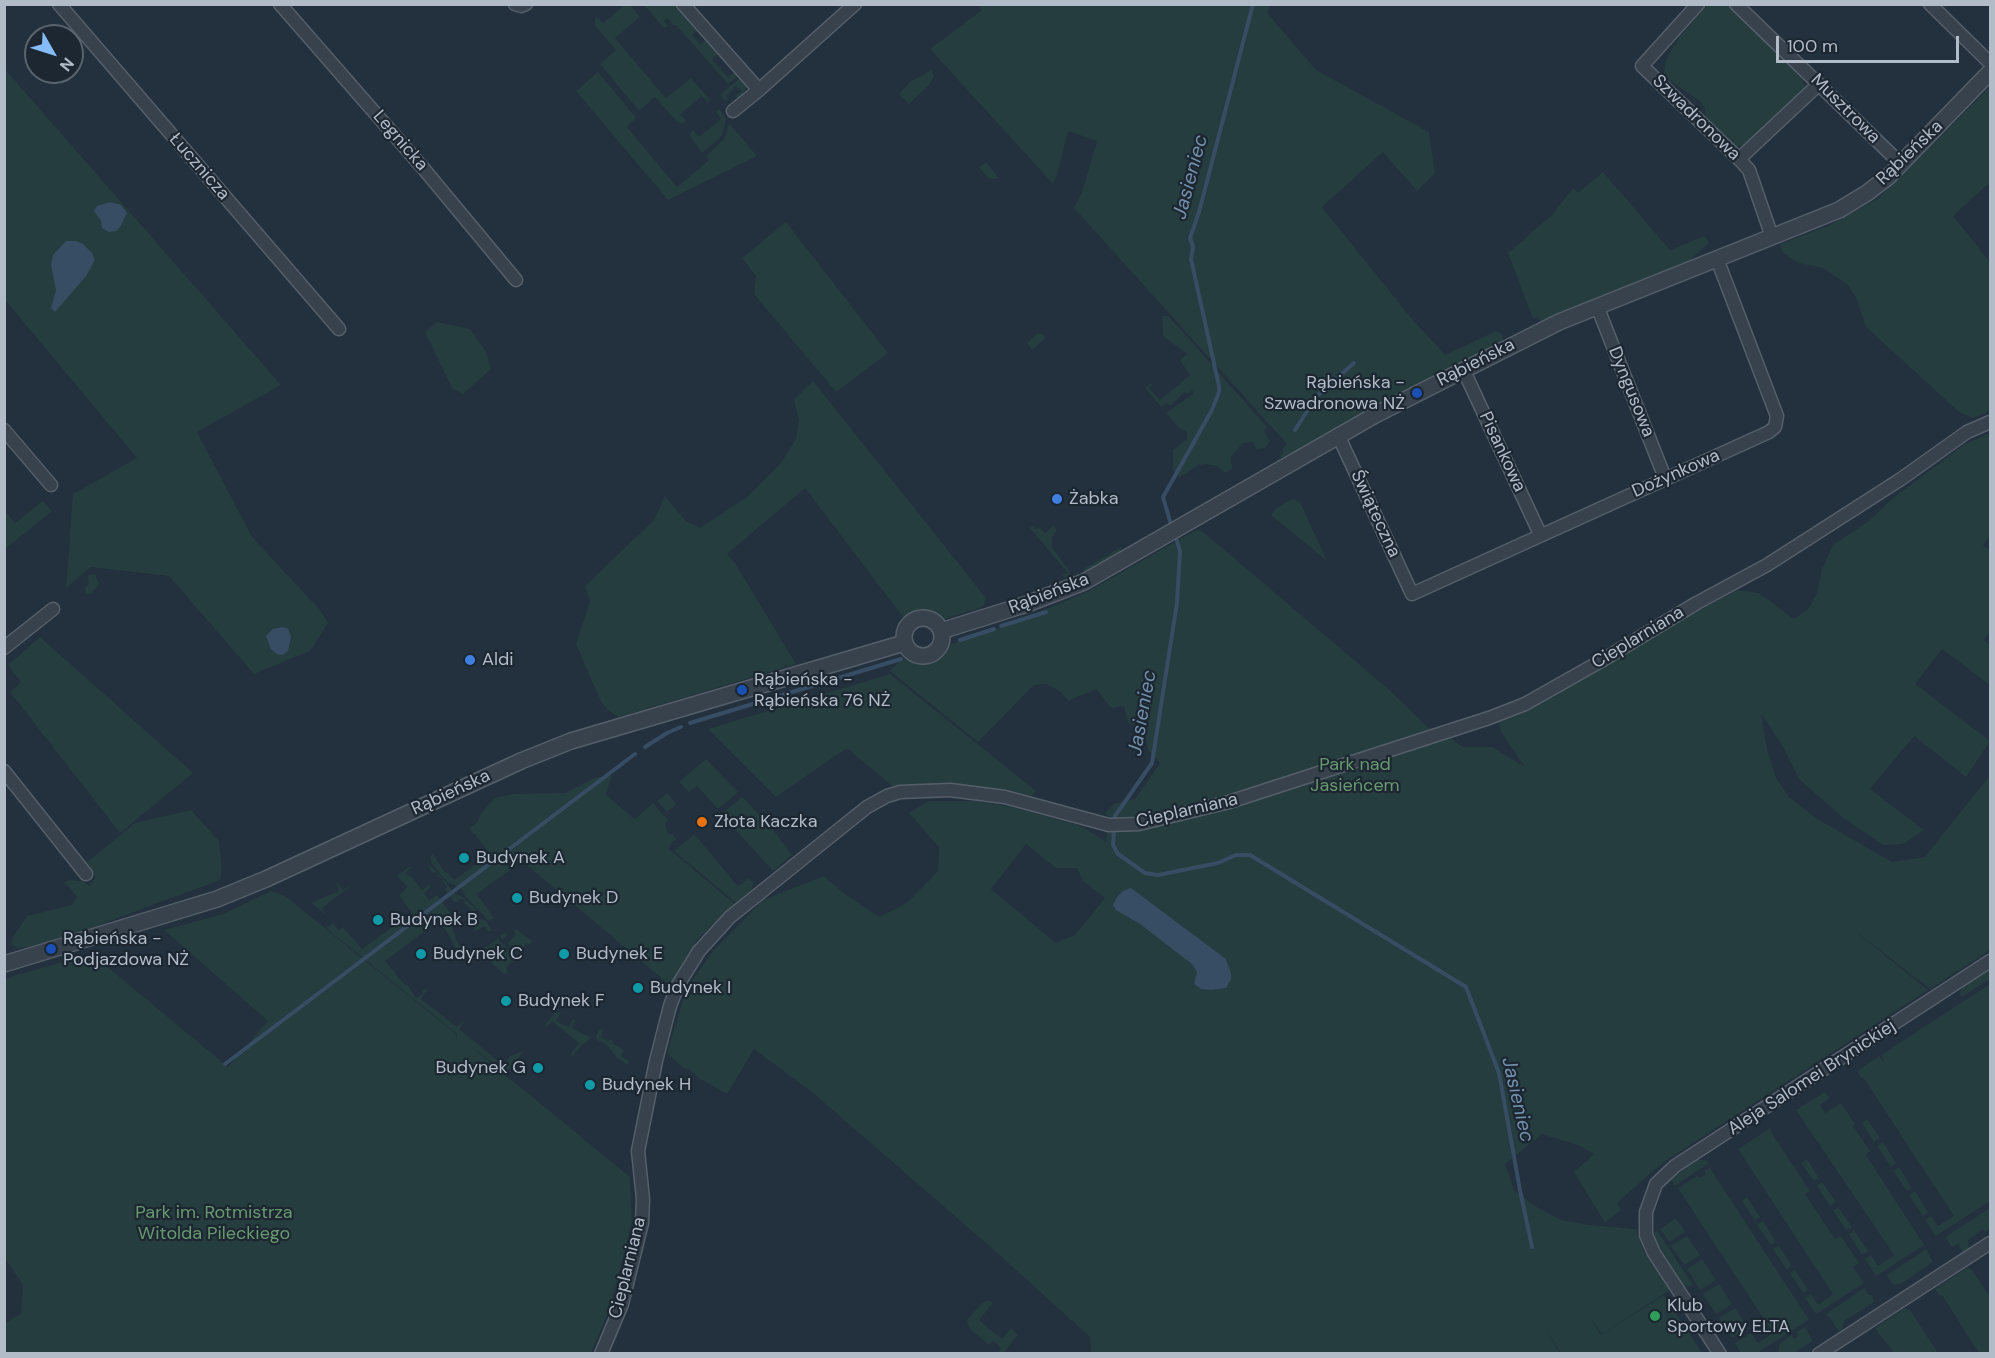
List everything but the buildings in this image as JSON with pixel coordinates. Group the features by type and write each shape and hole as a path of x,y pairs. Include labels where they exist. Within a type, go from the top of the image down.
{"street":[{"name":"Łucznicza","path":"59,4 339,329"},
{"name":"Legnicka","path":"280,4 423,168 516,280"},
{"path":"515,4 521,6 526,4"},
{"path":"683,4 759,90"},
{"path":"733,111 855,4"},
{"name":"Szwadronowa","path":"1698,4 1642,66 1749,170 1772,237"},
{"name":"Musztrowa","path":"1736,4 1900,165"},
{"path":"1930,4 1990,63"},
{"name":"Rąbieńska","path":"941,632 1067,589 1109,569 1338,435 1463,369 1597,306 1828,215 1853,202 1873,189 1900,165 1990,72"},
{"path":"1739,159 1820,84"},
{"name":"Dożynkowa","path":"1412,594 1769,432 1777,423 1777,416 1717,259"},
{"name":"Dyngusowa","path":"1597,306 1665,478"},
{"name":"Pisankowa","path":"1463,369 1540,534"},
{"name":"Cieplarniana","path":"601,1353 622,1304 642,1223 643,1199 638,1151 652,1075 666,1021 674,995 685,972 716,931 846,822 873,803 894,794 950,790 1005,797 1115,825 1139,824 1229,802 1515,709 1601,662 1695,604 1767,565 1901,479 1967,432 1990,422"},
{"path":"4,430 51,485"},
{"name":"Świąteczna","path":"1338,435 1412,594"},
{"path":"4,648 53,609"},
{"path":"917,618 932,620 941,632 941,644 928,656 916,656 904,643 905,628 917,618"},
{"name":"Rąbieńska","path":"5,963 223,896 571,741 904,643"},
{"path":"4,771 86,874"},
{"name":"Aleja Salomei Brynickiej","path":"1720,1353 1654,1253 1645,1230 1647,1207 1656,1184 1675,1166 1990,961"},
{"path":"1819,1353 1990,1243"}],"green space":[{"path":"625,5 630,5 640,17 615,38 666,98 691,78 710,100 708,103 702,96 680,114 686,121 682,124 676,121 655,97 639,111 600,64 616,50 595,26 595,19 597,17 603,23"},
{"path":"644,5 677,5 698,29 692,35 700,44 707,39 720,53 712,59 728,77 736,71 739,75 728,84 676,25 673,25 667,18 664,21 668,26 664,28"},
{"path":"978,5 1269,5 1268,14 1316,70 1429,132 1435,173 1417,191 1383,152 1322,207 1412,319 1445,355 1496,331 1502,334 1503,339 1497,346 1292,454 1280,458 1287,444 1074,208 1082,192 1097,141 1068,131 1053,184 930,49 982,10"},
{"path":"1707,5 1725,5 1734,9 1802,79 1805,87 1769,124 1744,145 1735,147 1706,119 1705,108 1700,101 1669,80 1664,74 1666,60 1678,39"},
{"path":"4,68 281,385 197,432 252,537 320,610 328,623 310,651 254,674 169,576 91,567 66,588 73,494 137,458 5,300"},
{"path":"932,70 934,77 929,85 909,104 899,94 911,81"},
{"path":"598,72 636,118 627,127 677,187 709,160 706,156 725,138 729,123 757,156 668,200 576,91"},
{"path":"741,77 746,85 744,93 738,99 735,96 741,91 736,86 726,96 730,102 725,100 720,95"},
{"path":"1990,87 1990,182 1953,216 1990,262 1990,411 1973,418 1959,412 1866,327 1856,298 1848,285 1823,268 1799,263 1783,253 1780,244 1828,226 1879,198"},
{"path":"719,109 726,118 722,136 702,153 690,133 693,130 699,137 721,119 716,112"},
{"path":"986,162 999,178 988,178 979,167"},
{"path":"1603,172 1670,250 1705,236 1709,243 1691,259 1691,264 1542,324 1538,317 1533,319 1508,253 1551,216 1573,188 1578,193"},
{"path":"786,222 888,353 836,392 754,294 756,276 742,258"},
{"path":"1162,316 1168,316 1267,427 1264,431 1270,441 1265,448 1256,449 1253,442 1243,443 1231,457 1232,469 1225,473 1217,466 1206,464 1199,465 1180,477 1173,470 1173,450 1187,439 1187,432 1178,427 1166,413 1193,394 1193,390 1187,394 1185,392 1170,406 1167,403 1161,407 1145,388 1151,383 1153,385 1149,388 1160,400 1190,375 1180,361 1187,354 1163,336"},
{"path":"437,322 470,329 485,350 491,369 463,394 452,388 425,332"},
{"path":"1038,333 1046,338 1032,350 1027,343"},
{"path":"813,381 986,598 983,607 912,629 805,488 727,554 735,563 796,664 619,717 601,702 576,644 590,601 585,586 654,520 665,496 686,521 700,528 747,497 780,464 796,439 799,420 794,400"},
{"name":"Park nad Jasieńcem","path":"1990,433 1990,536 1983,545 1990,550 1990,631 1984,640 1990,645 1990,685 1942,649 1915,684 1990,741 1966,777 1914,736 1870,789 1924,830 1903,844 1883,845 1842,817 1799,779 1781,743 1761,714 1767,749 1776,778 1789,797 1816,818 1892,862 1925,857 1990,775 1990,950 1930,989 1850,927 1928,990 1661,1164 1617,1203 1621,1210 1605,1223 1574,1172 1594,1154 1580,1146 1542,1134 1505,1164 1514,1190 1533,1205 1561,1220 1636,1229 1644,1252 1670,1290 1602,1334 1590,1317 1601,1335 1664,1295 1702,1353 1561,1353 1544,1327 1560,1353 1089,1353 1091,1350 1090,1337 813,1093 754,1049 727,1094 700,1079 690,1070 683,1068 667,1053 686,990 712,952 763,900 824,876 845,894 879,917 907,903 938,871 939,847 909,813 928,801 975,801 1012,807 1081,826 1106,842 1107,828 1121,829 1105,813 1114,804 1135,799 1160,763 1148,750 1145,734 1128,722 1124,706 1111,708 1096,689 1068,701 1061,692 1046,684 1034,685 978,742 890,671 898,662 1006,626 1087,592 1196,530 1202,531 1386,687 1430,729 1436,728 1463,747 1492,747 1525,767 1501,732 1499,721 1515,715 1738,590 1759,593 1794,619 1809,608 1817,593 1822,569 1833,545 1869,521 1893,498 1965,444","holes":["1026,844 1056,868 1077,868 1083,881 1105,898 1075,935 1056,943 991,889"]},
{"path":"1292,499 1300,502 1327,561 1271,515 1275,509"},
{"path":"43,501 52,511 5,549 5,511 15,523"},
{"path":"1032,525 1036,530 1039,527 1045,533 1053,526 1057,530 1052,538 1052,547 1070,572 1069,581 1062,575 1068,573 1030,528"},
{"path":"1121,547 1121,553 1088,571 1082,570"},
{"path":"95,574 99,584 91,594 86,594 85,589 89,582 87,578"},
{"path":"40,637 193,773 120,833 10,692 21,682 8,665"},
{"path":"890,674 1036,791 1031,796 1009,790 944,784 892,786 848,749 776,797 708,729"},
{"path":"706,759 738,792 718,809 697,786 689,792 679,782"},
{"path":"612,775 606,794 640,824 635,819 653,803 668,820 665,823 668,833 677,839 672,842 669,849 736,905 723,914 696,941 672,987 516,856 521,862 477,894 494,918 489,921 465,896 460,887 448,883 432,864 430,857 433,854 445,873 447,872 454,880 490,854 469,828 477,823 481,813 495,798 513,794 565,793 595,778"},
{"path":"667,793 676,804 667,812 657,801"},
{"path":"742,797 768,823 792,855 773,871 721,814"},
{"path":"191,810 219,841 222,867 220,880 91,928 29,947 17,948 11,943 27,916 72,905 77,896 64,882 82,881 90,886 95,877 87,862 135,823"},
{"path":"694,834 738,886 749,878 754,884 751,887 753,889 736,903 674,851"},
{"path":"430,866 438,873 455,894 463,897 475,908 478,918 486,921 492,930 489,932 484,926 476,931 473,926 477,923 468,912 471,909 464,903 463,898 455,903 445,890 447,887 436,872 433,873 428,867"},
{"name":"Park im. Rotmistrza Witolda Pileckiego","path":"409,867 413,867 406,872 408,876 410,875 422,890 429,884 431,887 424,893 429,900 437,895 451,914 449,918 458,944 463,949 459,954 440,920 385,961 405,985 407,984 416,998 428,988 421,999 457,1027 463,1021 459,1029 503,1065 510,1056 524,1051 506,1073 469,1045 630,1177 632,1222 610,1308 591,1353 5,1353 5,1323 21,1314 23,1285 5,1258 5,980 92,954 228,1067 268,1021 164,930 223,914 271,891 285,896 456,1034 457,1040 457,1034 326,928 333,923 339,930 343,927 362,949 412,913 399,895 407,886 397,876"},
{"path":"336,881 343,890 351,886 322,908 326,915 311,903 339,891"},
{"path":"516,929 532,941 530,945 527,943 519,953 508,944 516,933 513,931"},
{"path":"513,931 502,940 500,936"},
{"path":"498,938 516,956 506,969 508,972 505,975 479,952"},
{"path":"1990,967 1990,979 1962,997 1960,994 1963,985"},
{"path":"1990,984 1990,1201 1936,1236 1925,1220 1931,1216 1938,1226 1954,1216 1857,1071 1879,1056 1885,1063 1881,1055"},
{"path":"561,1012 556,1021 569,1027 573,1019 575,1020 572,1028 592,1038 573,1056 570,1055 579,1043 552,1021 545,1026 554,1013"},
{"path":"604,1029 600,1037 613,1041 612,1043 624,1050 621,1056 629,1061 627,1064 617,1058 606,1044 597,1040 599,1030"},
{"path":"1825,1092 1830,1098 1820,1105 1825,1113 1841,1103 1870,1151 1866,1155 1924,1245 1876,1276 1865,1259 1871,1255 1878,1266 1894,1255 1796,1110"},
{"path":"1867,1119 1880,1138 1874,1142 1862,1123"},
{"path":"1770,1128 1810,1191 1805,1194 1835,1239 1841,1236 1859,1263 1853,1267 1864,1283 1816,1314 1805,1298 1811,1294 1818,1305 1833,1294 1738,1149"},
{"path":"1883,1142 1896,1163 1891,1167 1877,1146"},
{"path":"1807,1159 1819,1178 1814,1181 1801,1163"},
{"path":"1697,1160 1709,1163 1675,1186 1671,1179"},
{"path":"1899,1167 1912,1188 1907,1191 1893,1171"},
{"path":"1710,1168 1809,1320 1757,1353 1741,1353 1735,1343 1751,1333 1758,1343 1773,1333 1678,1188 1697,1176 1700,1178 1706,1174 1704,1171"},
{"path":"1822,1182 1836,1202 1830,1206 1817,1186"},
{"path":"1915,1191 1928,1212 1923,1216 1909,1195"},
{"path":"1747,1197 1760,1217 1755,1220 1742,1201"},
{"path":"1838,1207 1852,1227 1846,1230 1833,1210"},
{"path":"1990,1208 1990,1229 1986,1232 1983,1229 1968,1240 1969,1249 1963,1252 1958,1244 1952,1247 1945,1237"},
{"path":"1676,1218 1685,1232 1669,1242 1660,1229"},
{"path":"1763,1221 1776,1242 1771,1245 1757,1225"},
{"path":"1657,1230 1693,1285 1688,1287 1682,1284 1657,1242 1654,1233"},
{"path":"1854,1230 1868,1251 1862,1255 1849,1234"},
{"path":"1687,1236 1700,1255 1684,1265 1671,1246"},
{"path":"1779,1246 1792,1266 1787,1270 1773,1249"},
{"path":"1926,1249 1933,1262 1901,1284 1894,1285 1887,1275"},
{"path":"1702,1259 1716,1280 1700,1290 1687,1269"},
{"path":"1968,1267 1990,1297 1990,1353 1979,1353 1942,1295 1940,1296 1935,1289"},
{"path":"1795,1270 1808,1290 1803,1293 1790,1273"},
{"path":"1719,1284 1732,1304 1716,1314 1703,1294"},
{"path":"1864,1288 1869,1295 1872,1295 1874,1302 1844,1321 1840,1332 1826,1314"},
{"path":"988,1300 993,1303 979,1320 1002,1339 1011,1328 1018,1335 1003,1353 998,1353 1001,1348 993,1341 989,1345 971,1330 967,1323 982,1303"},
{"path":"1735,1308 1748,1328 1732,1338 1719,1318"},
{"path":"1905,1308 1910,1310 1938,1353 1894,1353 1879,1334 1875,1328"},
{"path":"1805,1327 1813,1341 1794,1353 1778,1353 1780,1343 1792,1335 1794,1339 1798,1336 1797,1332"}],"water":[{"path":"110,202 121,205 127,213 120,227 116,231 109,232 102,228 101,221 94,211 97,206"},
{"path":"66,241 83,244 95,260 86,276 55,312 51,308 56,290 51,265 53,255"},
{"path":"283,627 288,629 291,637 288,651 282,655 271,649 266,636 273,629"},
{"path":"1131,888 1226,959 1231,979 1226,988 1201,989 1194,984 1197,972 1192,964 1140,924 1116,910 1113,905 1117,897 1123,891"}],"waterway":[{"name":"Jasieniec","path":"1172,528 1163,497 1212,410 1219,392 1191,259 1193,247 1190,238 1199,212 1253,4"},
{"path":"1295,430 1316,397 1354,363"},
{"name":"Jasieniec","path":"1175,535 1180,551 1177,603 1152,763 1115,816 1113,845 1118,854 1145,873 1158,875 1218,863 1236,855 1250,855 1466,987 1499,1073 1532,1247"},
{"path":"1001,626 1046,612"},
{"path":"960,640 994,629"},
{"path":"690,723 901,659"},
{"path":"645,747 681,727"},
{"path":"225,1064 635,754"}],"place":[{"name":"Rąbieńska - Szwadronowa NŻ","path":"1417,393"},
{"name":"Żabka","path":"1057,499"},
{"name":"Aldi","path":"470,660"},
{"name":"Rąbieńska - Rąbieńska 76 NŻ","path":"742,690"},
{"name":"Złota Kaczka","path":"702,822"},
{"name":"Budynek A","path":"464,858"},
{"name":"Budynek D","path":"517,898"},
{"name":"Budynek B","path":"378,920"},
{"name":"Rąbieńska - Podjazdowa NŻ","path":"51,949"},
{"name":"Budynek C","path":"421,954"},
{"name":"Budynek E","path":"564,954"},
{"name":"Budynek I","path":"638,988"},
{"name":"Budynek F","path":"506,1001"},
{"name":"Budynek G","path":"538,1068"},
{"name":"Budynek H","path":"590,1085"},
{"name":"Klub Sportowy ELTA","path":"1655,1316"}]}
